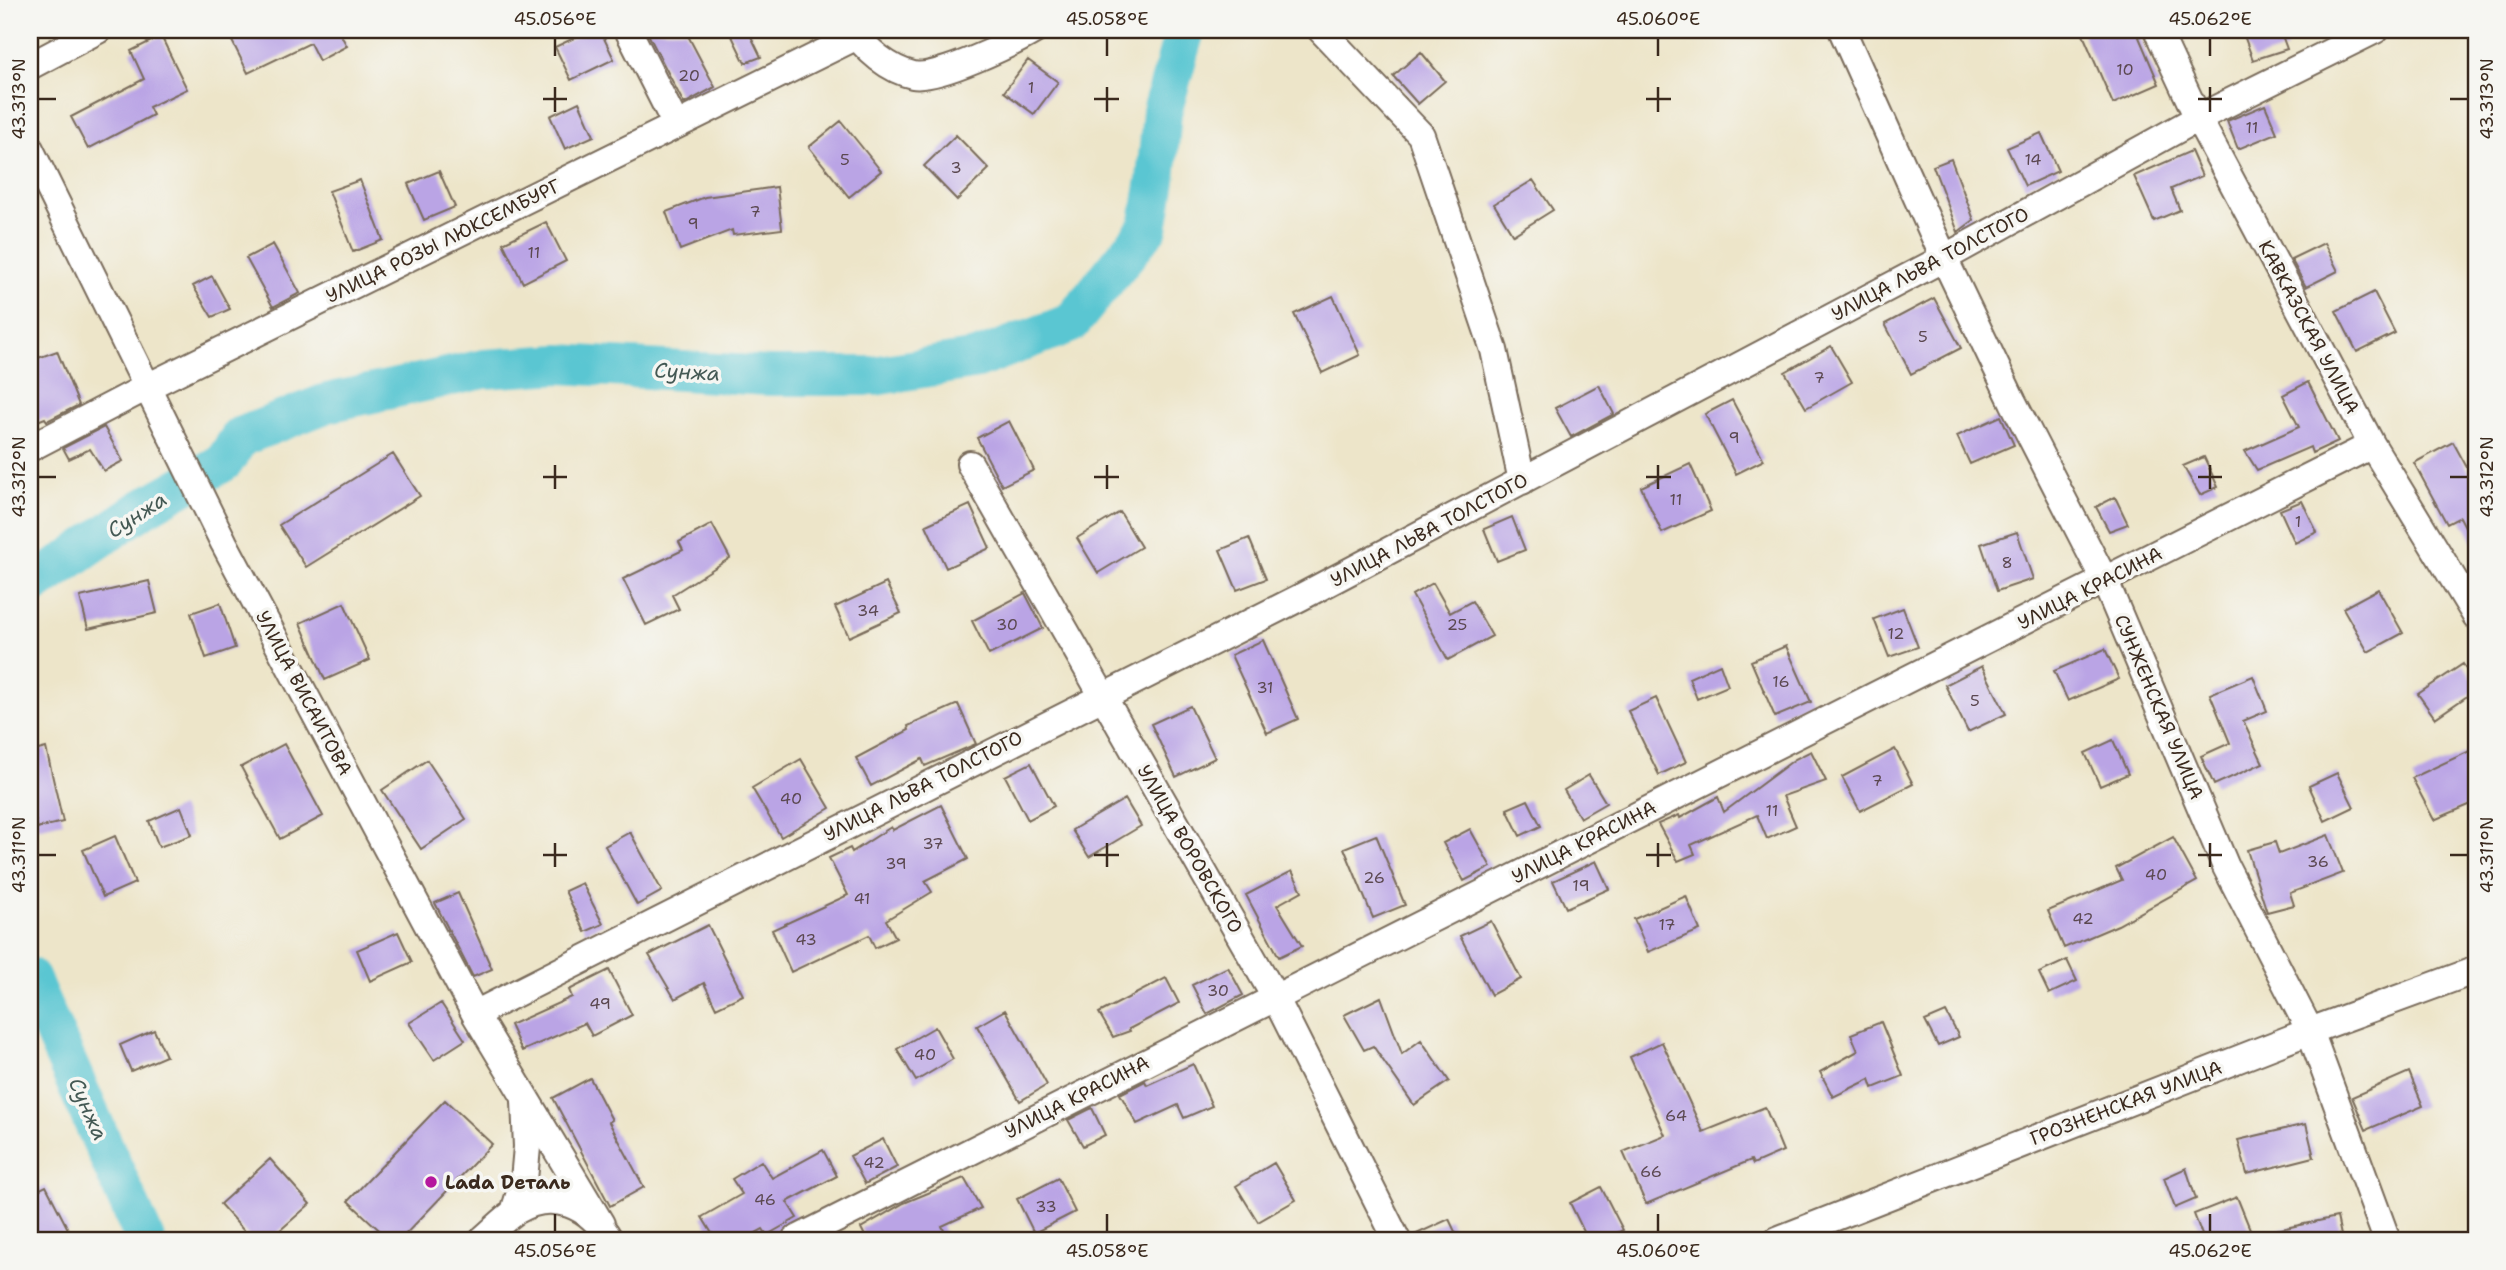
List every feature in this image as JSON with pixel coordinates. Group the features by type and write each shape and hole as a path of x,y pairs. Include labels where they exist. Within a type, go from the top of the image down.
{"street":[{"path":"30,66 98,30"},
{"path":"628,30 676,125"},
{"path":"855,33 879,59 914,75 950,69 1014,42 1035,30"},
{"path":"1321,30 1420,135 1494,350 1522,481"},
{"name":"СУНЖЕНСКАЯ УЛИЦА","path":"1842,30 1944,258 2013,402 2105,581 2226,867 2310,1031 2387,1240"},
{"name":"КАВКАЗСКАЯ УЛИЦА","path":"2157,30 2198,118 2372,445 2476,615"},
{"name":"УЛИЦА ЛЬВА ТОЛСТОГО","path":"475,1014 1301,597 1944,258 2198,118 2375,30"},
{"name":"УЛИЦА РОЗЫ ЛЮКСЕМБУРГ","path":"30,448 855,33"},
{"name":"УЛИЦА ВИСАИТОВА","path":"30,149 224,543 475,1014 605,1232"},
{"name":"УЛИЦА КРАСИНА","path":"795,1240 2372,445"},
{"name":"УЛИЦА ВОРОВСКОГО","path":"970,464 1275,997 1397,1240"},
{"name":"ГРОЗНЕНСКАЯ УЛИЦА","path":"1777,1240 2310,1031 2476,970"},
{"path":"497,1229 524,1180 527,1147 525,1099"},
{"path":"497,1229 531,1204 550,1201 569,1203 586,1211 605,1232"}],"building":[{"path":"244,30 338,30 347,46 319,61 310,43 248,73 230,37"},
{"path":"591,30 600,30 614,59 571,80 555,47"},
{"path":"646,30 685,30 715,87 684,104"},
{"path":"729,30 748,30 761,57 745,63"},
{"path":"2081,30 2136,30 2159,84 2113,104"},
{"path":"2242,30 2280,30 2287,49 2253,60"},
{"path":"161,36 187,89 149,107 153,115 88,149 71,117 144,79 131,51"},
{"path":"1421,52 1445,81 1418,104 1393,76"},
{"path":"1028,60 1058,82 1034,114 1004,92"},
{"path":"579,102 594,136 565,149 550,116"},
{"path":"2265,105 2277,133 2238,149 2227,121"},
{"path":"841,121 881,171 849,197 809,147"},
{"path":"2041,133 2058,171 2025,186 2007,148"},
{"path":"956,135 989,169 957,200 924,166"},
{"path":"2191,151 2202,176 2171,189 2180,210 2154,221 2134,176"},
{"path":"1951,159 1974,220 1958,232 1933,166"},
{"path":"439,171 455,207 424,220 408,184"},
{"path":"360,180 383,240 353,252 329,191"},
{"path":"1533,180 1553,210 1513,235 1494,204"},
{"path":"777,187 782,229 733,235 732,230 680,250 666,212 705,197"},
{"path":"546,222 566,261 523,283 503,243"},
{"path":"2324,243 2338,271 2306,287 2291,259"},
{"path":"273,244 300,293 273,307 246,258"},
{"path":"212,276 230,309 212,317 193,286"},
{"path":"2374,292 2395,333 2357,352 2336,311"},
{"path":"1333,296 1360,355 1322,373 1294,314"},
{"path":"1934,298 1961,348 1911,374 1885,324"},
{"path":"1831,346 1852,382 1806,408 1785,372"},
{"path":"57,351 79,405 47,421 45,418 30,424 30,361"},
{"path":"2308,382 2338,441 2312,453 2310,447 2257,470 2245,451 2299,427 2283,395"},
{"path":"1599,385 1614,414 1571,437 1555,408"},
{"path":"1732,400 1764,460 1736,474 1705,414"},
{"path":"2001,416 2014,445 1970,464 1957,436"},
{"path":"1009,421 1034,470 1002,486 977,438"},
{"path":"104,427 123,461 104,471 90,449 69,459 63,448"},
{"path":"2453,442 2476,484 2476,548 2460,517 2447,524 2414,463"},
{"path":"393,454 420,496 306,567 279,525"},
{"path":"2204,457 2218,487 2200,495 2183,466"},
{"path":"1690,464 1711,511 1662,533 1641,487"},
{"path":"2115,497 2128,524 2109,531 2096,507"},
{"path":"2302,501 2317,532 2295,543 2280,510"},
{"path":"970,505 990,548 946,568 926,525"},
{"path":"1120,512 1141,547 1098,573 1077,538"},
{"path":"1512,517 1525,550 1497,561 1484,529"},
{"path":"712,524 730,558 672,595 679,609 646,625 623,579 683,550 679,542"},
{"path":"2017,532 2033,579 1997,591 1981,544"},
{"path":"1249,538 1266,579 1237,590 1220,550"},
{"path":"149,581 157,613 88,629 80,597"},
{"path":"886,583 901,613 849,637 835,607"},
{"path":"1433,583 1450,613 1472,601 1492,636 1448,660 1412,595"},
{"path":"2378,589 2403,633 2368,652 2343,608"},
{"path":"1025,593 1043,628 989,655 972,621"},
{"path":"220,603 235,648 206,658 191,613"},
{"path":"344,603 370,660 325,680 300,623"},
{"path":"1903,608 1918,647 1889,657 1874,619"},
{"path":"1263,640 1298,719 1267,733 1231,655"},
{"path":"1786,646 1811,702 1775,717 1751,661"},
{"path":"2105,649 2119,679 2068,701 2054,671"},
{"path":"1720,664 1728,686 1697,699 1689,678"},
{"path":"2463,664 2476,683 2476,690 2435,718 2418,694"},
{"path":"1982,666 2006,714 1968,732 1945,685"},
{"path":"2253,676 2267,711 2243,721 2263,763 2214,785 2201,756 2230,743 2210,694"},
{"path":"1656,698 1686,762 1659,775 1628,711"},
{"path":"958,704 976,744 925,766 922,759 871,786 856,758 909,730 908,726"},
{"path":"1190,706 1215,758 1176,777 1151,724"},
{"path":"2113,740 2128,774 2100,786 2085,753"},
{"path":"284,744 323,816 280,839 241,767"},
{"path":"46,748 63,822 37,828 30,796 30,752"},
{"path":"2476,748 2476,802 2434,820 2412,778"},
{"path":"1895,749 1913,784 1860,811 1842,777"},
{"path":"1811,751 1826,781 1783,796 1796,826 1767,839 1757,815 1691,845 1695,854 1678,861 1658,824 1679,815 1680,818 1718,797 1724,812 1795,759"},
{"path":"801,759 830,808 781,837 752,788"},
{"path":"427,760 466,819 421,849 382,790"},
{"path":"1031,763 1054,806 1028,820 1005,776"},
{"path":"2337,773 2354,807 2325,821 2309,786"},
{"path":"1589,775 1606,803 1580,818 1564,790"},
{"path":"1125,799 1141,826 1089,857 1072,830"},
{"path":"1528,800 1541,826 1520,836 1507,809"},
{"path":"941,805 968,859 925,881 932,892 886,920 896,938 875,948 869,935 791,972 772,930 848,895 829,858 850,848 852,852 891,827 893,830"},
{"path":"181,807 192,835 159,847 149,821"},
{"path":"1470,829 1491,867 1464,881 1443,843"},
{"path":"630,832 662,891 637,905 605,846"},
{"path":"1376,835 1405,905 1373,918 1344,848"},
{"path":"2328,835 2343,873 2290,893 2294,905 2267,912 2247,850 2275,842 2279,854"},
{"path":"115,836 135,883 103,897 83,850"},
{"path":"2173,837 2197,881 2118,925 2064,948 2048,911 2122,880 2116,868"},
{"path":"1596,861 1609,889 1566,908 1553,881"},
{"path":"1292,871 1302,891 1277,905 1302,946 1279,957 1246,895"},
{"path":"582,883 603,924 585,932 565,891"},
{"path":"458,893 492,969 473,977 435,903"},
{"path":"1686,896 1700,930 1648,952 1634,919"},
{"path":"1491,921 1521,979 1491,995 1460,936"},
{"path":"708,925 743,995 716,1008 704,983 675,999 649,955"},
{"path":"398,932 412,962 370,981 357,950"},
{"path":"2067,960 2077,981 2049,994 2039,973"},
{"path":"1228,967 1243,995 1207,1014 1192,985"},
{"path":"609,970 632,1015 592,1036 585,1023 522,1051 510,1025 572,997 569,990"},
{"path":"1166,978 1179,1003 1129,1029 1130,1031 1113,1037 1099,1013"},
{"path":"1381,997 1402,1054 1421,1040 1449,1081 1414,1105 1373,1046 1364,1050 1344,1015"},
{"path":"441,1003 465,1040 434,1060 409,1023"},
{"path":"1005,1010 1047,1085 1020,1101 977,1026"},
{"path":"1946,1012 1959,1037 1938,1046 1925,1021"},
{"path":"1881,1022 1903,1076 1873,1088 1870,1079 1833,1097 1820,1072 1858,1051 1851,1034"},
{"path":"935,1027 953,1059 916,1081 897,1049"},
{"path":"154,1030 166,1056 131,1071 120,1045"},
{"path":"1662,1042 1703,1132 1765,1107 1783,1151 1753,1164 1751,1160 1646,1204 1623,1152 1665,1135 1630,1057"},
{"path":"1193,1064 1212,1106 1184,1118 1178,1105 1137,1124 1120,1094 1145,1081 1147,1085"},
{"path":"2409,1072 2423,1106 2366,1130 2352,1097"},
{"path":"590,1078 612,1120 609,1122 644,1187 610,1206 553,1098"},
{"path":"445,1100 492,1144 400,1240 390,1240 348,1201"},
{"path":"1092,1108 1105,1135 1083,1146 1068,1120"},
{"path":"2306,1124 2314,1157 2247,1174 2238,1140"},
{"path":"883,1139 897,1167 865,1184 850,1156"},
{"path":"823,1150 837,1176 787,1202 797,1218 767,1235 763,1229 743,1240 716,1240 702,1217 742,1194 732,1179 761,1161 772,1178"},
{"path":"270,1159 310,1204 269,1240 252,1240 220,1204"},
{"path":"1274,1163 1296,1200 1258,1222 1236,1186"},
{"path":"2186,1168 2196,1199 2175,1208 2164,1178"},
{"path":"964,1178 981,1208 942,1226 948,1240 867,1240 861,1228 904,1203"},
{"path":"1058,1178 1075,1212 1034,1233 1017,1199"},
{"path":"46,1186 69,1231 50,1240 30,1240 30,1194"},
{"path":"1601,1187 1623,1230 1603,1240 1588,1240 1570,1203"},
{"path":"2237,1197 2252,1234 2237,1240 2204,1240 2194,1214"},
{"path":"2337,1217 2342,1240 2268,1240 2267,1232"},
{"path":"1449,1219 1459,1240 1413,1240 1412,1236"}],"waterway":[{"name":"Сунжа","path":"30,587 142,509 224,462 240,437 327,403 484,369 560,364 769,376 874,376 977,359 1071,323 1148,228 1156,180 1162,112 1185,30"},
{"name":"Сунжа","path":"30,978 145,1240"}],"place":[{"name":"Lada Dеталь","path":"431,1182"}]}
